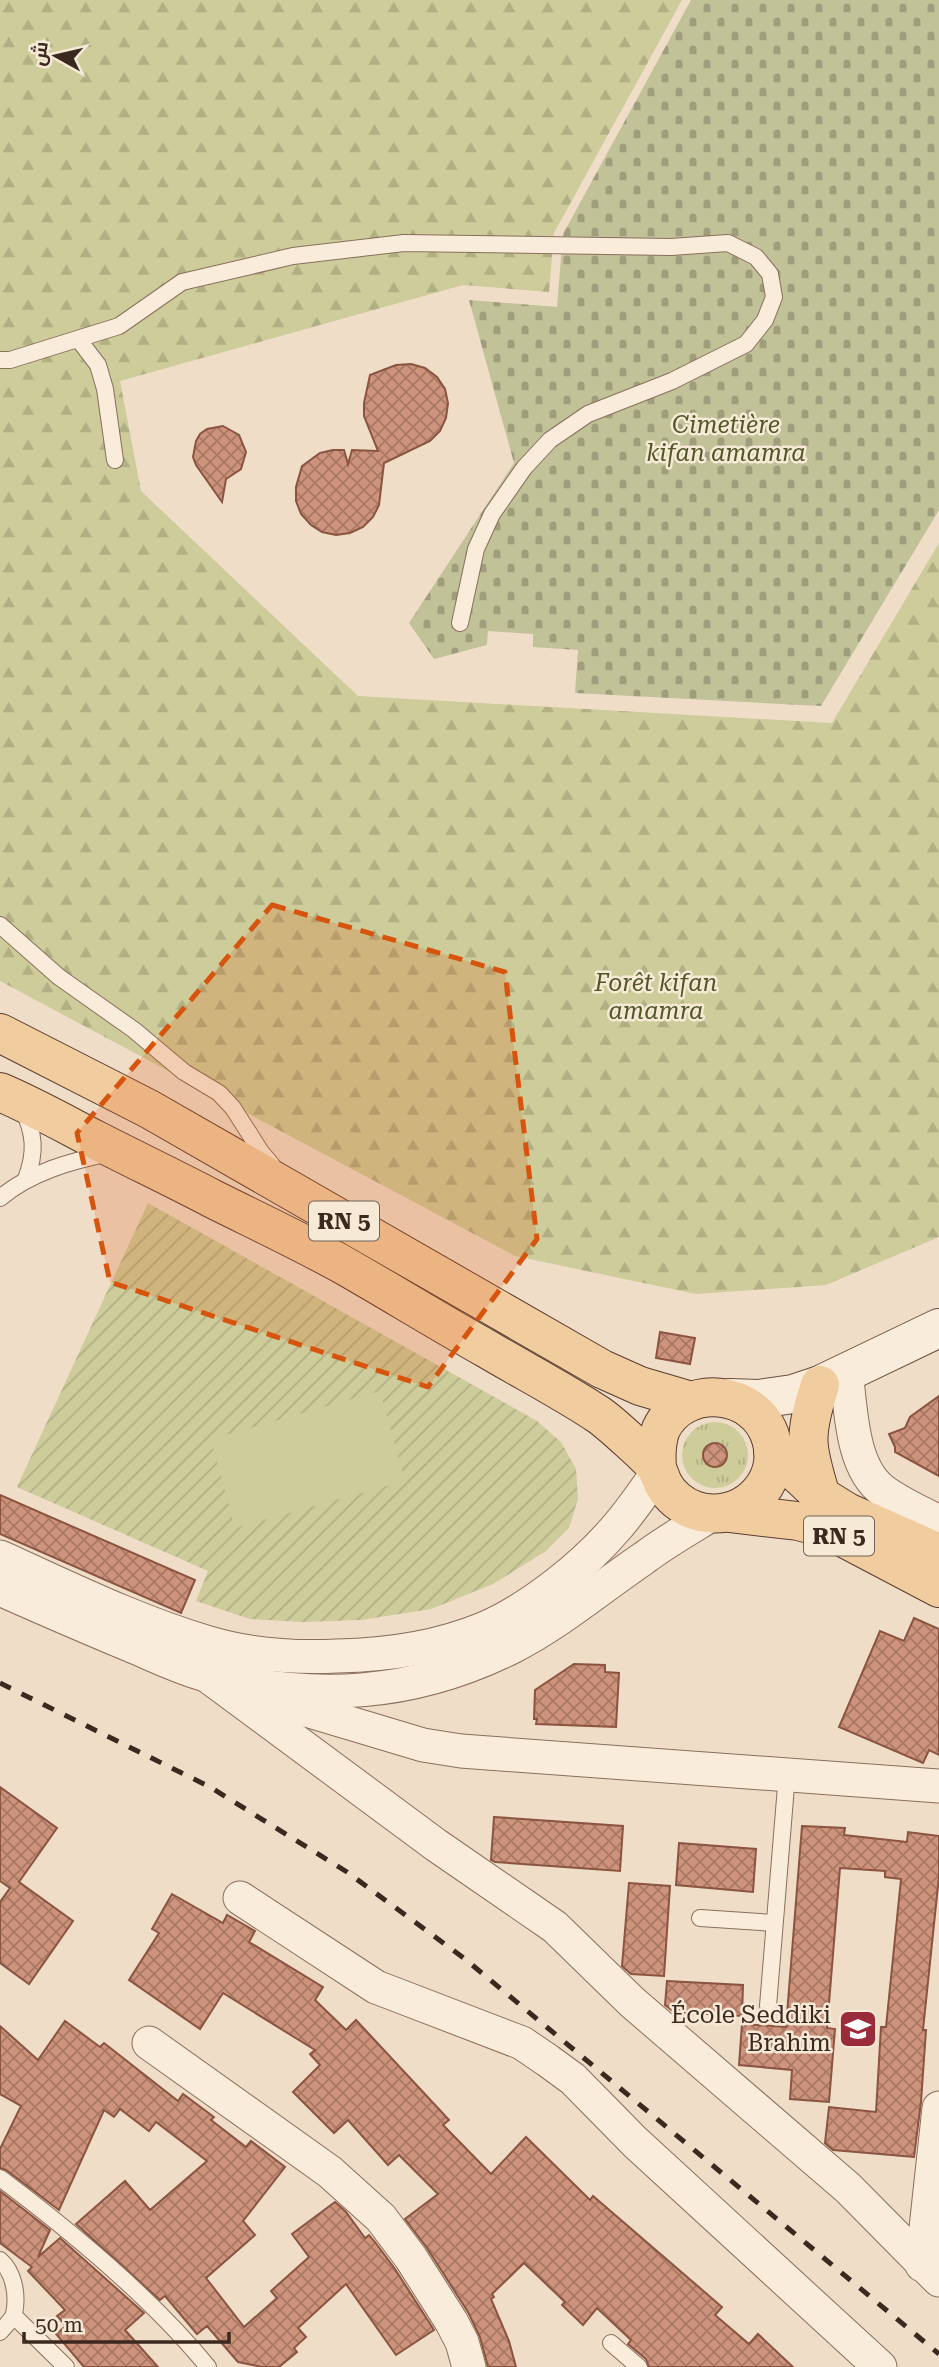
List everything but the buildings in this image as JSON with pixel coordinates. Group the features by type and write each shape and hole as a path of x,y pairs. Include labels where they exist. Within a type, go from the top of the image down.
{"main road":[{"name":"RN 5","path":"0,1033 149,1110 602,1369 640,1386 691,1401"},
{"name":"RN 5","path":"7,1095 343,1265 602,1417 658,1470"},
{"path":"821,1496 809,1458 807,1440 810,1417 833,1378"},
{"path":"710,1396 730,1398 748,1407 763,1421 772,1445 770,1476 760,1493 747,1506 720,1514 692,1510 676,1500 664,1486 658,1470 656,1448 662,1429 674,1412 691,1401 710,1396"},
{"name":"RN 5","path":"772,1445 821,1496 847,1512 939,1553"},
{"name":"RN 5","path":"720,1514 798,1521 825,1528 939,1588"}],"street":[{"path":"730,1398 759,1399 782,1396 833,1378 939,1328"},
{"path":"772,1445 782,1419 795,1403 833,1378"},
{"path":"833,1378 864,1470 880,1489 939,1522"},
{"path":"0,1557 171,1630 208,1643 269,1655 309,1657 401,1651 483,1629 533,1601 592,1553 617,1527 658,1470"},
{"path":"205,1674 272,1688 330,1691 381,1689 426,1680 470,1666 513,1647 547,1627 644,1557 720,1514"},
{"path":"0,1589 100,1633 255,1695 423,1745 461,1751 939,1786"},
{"path":"205,1674 425,1837 555,1927 632,2002 931,2262"},
{"path":"330,1691 349,1713 388,1735"},
{"path":"240,1898 376,1987 522,2043 565,2073 635,2142 880,2367"},
{"path":"149,2043 330,2172 381,2218 411,2258 451,2321 462,2342 470,2367"},
{"path":"931,2262 939,2108"}],"lane":[{"path":"0,360 10,360 119,326 182,282 293,256 404,243 635,247 727,243 756,257 770,274 774,297 765,320 746,344 672,381 588,414 550,440 524,468 492,514 476,549 460,622"},
{"path":"79,340 98,365 115,460"},
{"path":"0,925 58,977 134,1030 184,1072 219,1093 233,1108 261,1152 299,1196"},
{"path":"7,1095 23,1109 33,1136 34,1151 26,1179"},
{"path":"0,1198 26,1179 72,1162 119,1152"},
{"path":"768,2006 786,1774"},
{"path":"701,1918 774,1923"},
{"path":"0,2178 52,2217 178,2331 208,2367"},
{"path":"0,2260 10,2270 14,2282 14,2316 0,2333"},
{"path":"14,2316 66,2367"},
{"path":"611,2343 639,2367"}],"highlighted area":[{"path":"272,905 505,972 537,1239 428,1387 110,1282 77,1133"}],"green space":[{"name":"Forêt kifan amamra","path":"0,0 682,0 554,233 549,292 463,285 120,381 141,491 358,696 832,723 939,543 939,1237 826,1285 696,1294 515,1256 0,981"},
{"name":"Cimetière kifan amamra","path":"691,0 939,0 939,510 821,706 575,693 578,650 533,647 533,634 488,631 487,645 434,659 409,623 514,463 469,300 557,307 563,234"},
{"path":"148,1203 537,1421 561,1442 576,1469 578,1499 569,1528 546,1551 493,1584 431,1609 361,1620 303,1622 250,1619 196,1601 208,1571 17,1487"},
{"path":"380,1391 405,1481 235,1528 211,1439"},
{"path":"715,1422 728,1425 738,1432 745,1442 748,1455 745,1468 738,1478 728,1485 715,1488 702,1485 692,1478 685,1468 682,1455 685,1442 692,1432 702,1425"}],"railway":[{"path":"0,1683 210,1787 347,1872 465,1959 939,2354"}],"place":[{"name":"École Seddiki Brahim","path":"858,2029"}]}
